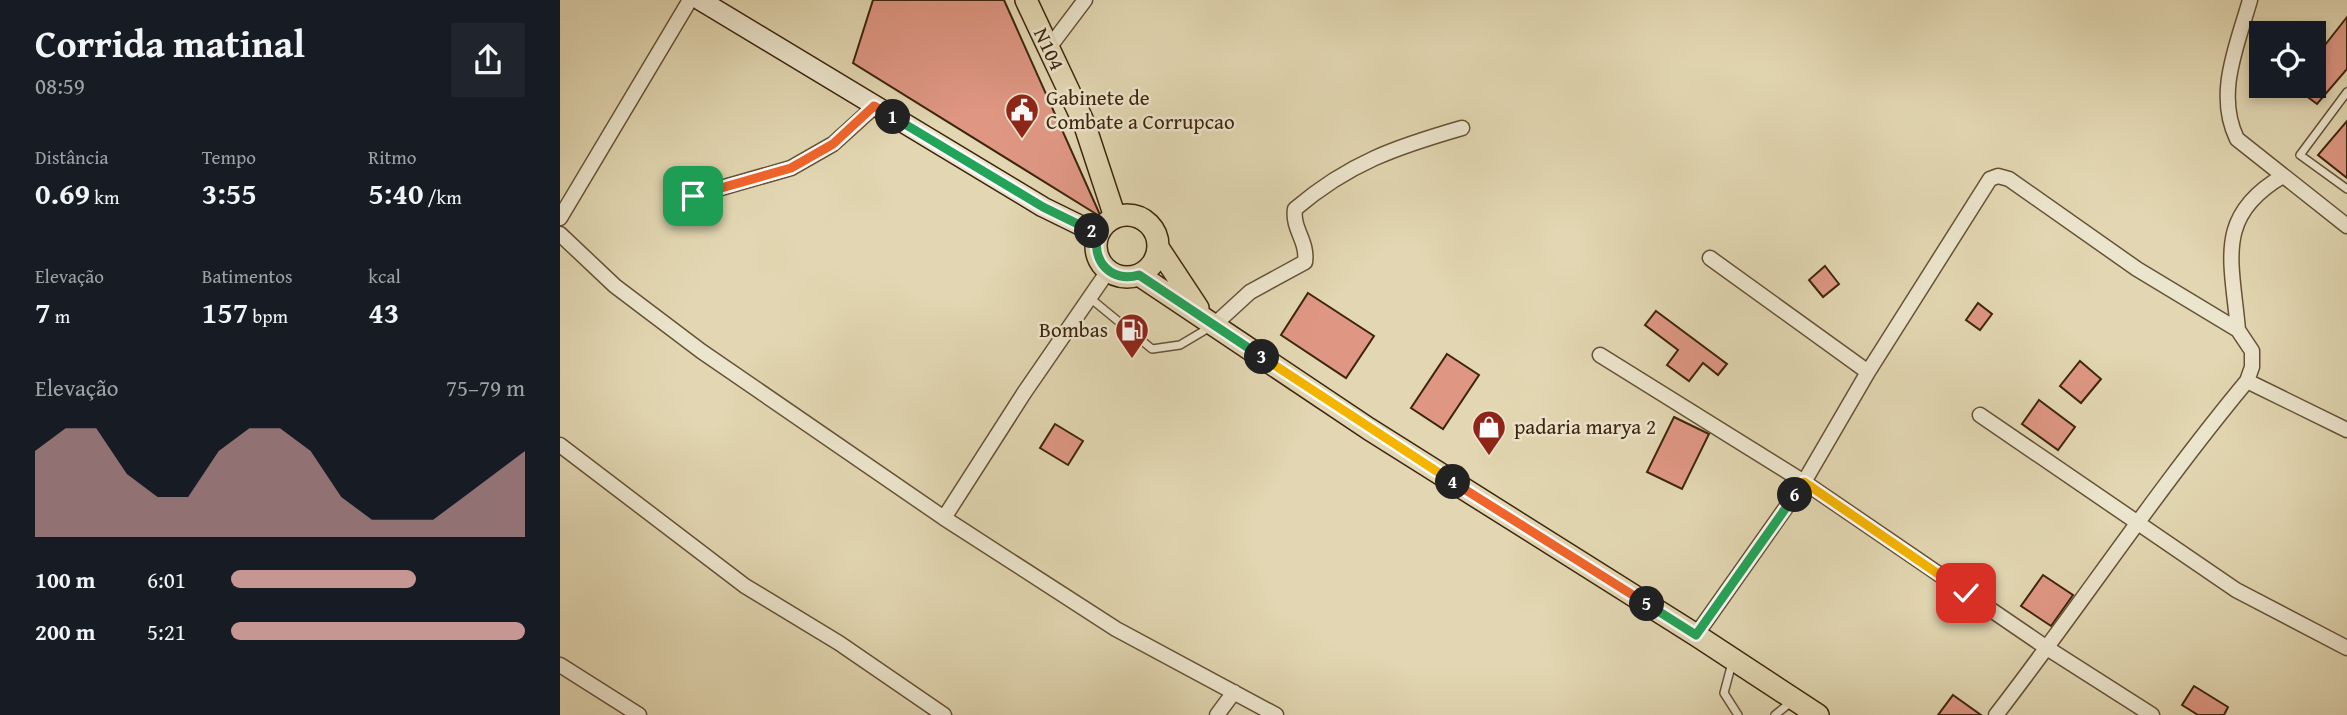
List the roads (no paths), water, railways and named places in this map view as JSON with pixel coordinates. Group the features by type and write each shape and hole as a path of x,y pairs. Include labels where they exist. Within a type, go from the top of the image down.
{"main road":[{"path":"700,0 1043,207 1098,234"},
{"name":"N104","path":"1026,0 1084,123 1115,217"},
{"path":"1131,215 1146,221 1156,233 1158,249 1153,265 1139,275 1123,277 1108,271 1096,250 1098,234 1115,217 1131,215"},
{"path":"1158,249 1208,320"},
{"path":"1139,275 1369,429 1818,715"}],"street":[{"path":"560,218 690,0"},
{"path":"1048,49 1085,0"},
{"path":"2250,0 2226,94 2228,121 2237,139 2347,226"},
{"path":"693,196 791,168 833,144 874,106"},
{"path":"1208,320 1250,292 1305,262 1307,247 1293,220 1295,209 1315,191 1359,163 1406,144 1462,128"},
{"path":"1696,635 1804,482 1868,372 1990,178 1998,176 2009,179 2137,269 2238,330 2252,351 2252,367 2247,382 2185,455 2138,525 1996,715"},
{"path":"2238,330 2233,228 2259,190 2283,176"},
{"path":"560,234 615,286 701,351 944,518 1116,629 1276,715"},
{"path":"1710,258 1868,372"},
{"path":"944,518 1108,271"},
{"path":"1600,355 1804,482 2048,648 2152,715"},
{"path":"2247,382 2347,430"},
{"path":"1980,415 2138,525 2258,603 2347,648"},
{"path":"560,444 680,539 746,586 839,643 944,715"},
{"path":"560,665 639,715"},
{"path":"1217,715 1234,692"}],"lane":[{"path":"2347,92 2300,155 2347,189"},
{"path":"1090,297 1152,349 1180,345 1208,320"},
{"path":"1732,659 1724,693 1738,715"},
{"path":"1775,715 1794,699"}],"place":[{"name":"Gabinete de Combate a Corrupcao","path":"1022,140"},
{"name":"Bombas","path":"1132,360"},
{"name":"padaria marya 2","path":"1489,457"}]}
